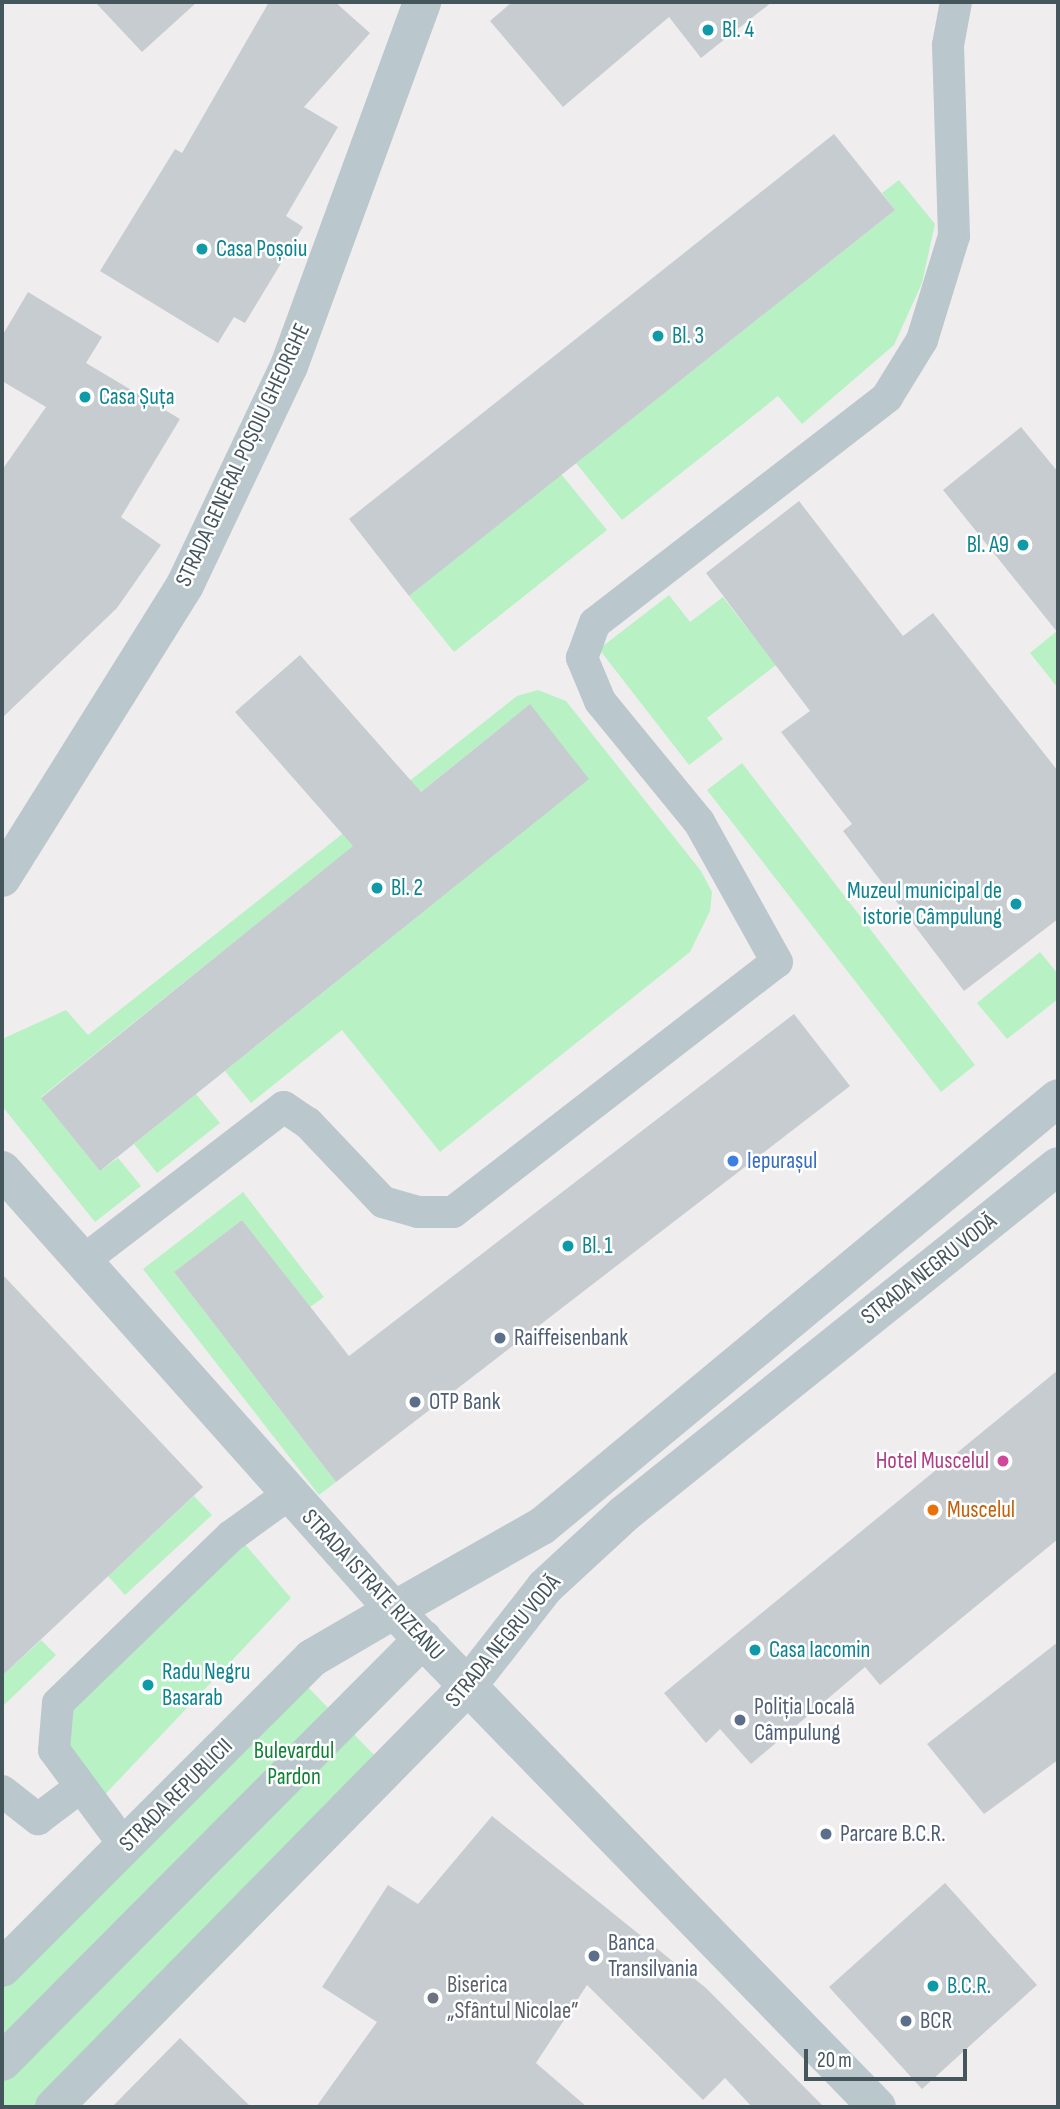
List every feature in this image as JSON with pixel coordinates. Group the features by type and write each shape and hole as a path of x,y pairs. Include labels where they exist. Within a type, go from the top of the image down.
{"street":[{"name":"STRADA GENERAL POȘOIU GHEORGHE","path":"2,878 185,585 289,366 422,2"},
{"path":"394,1610 542,1526 1058,1098"},
{"name":"STRADA NEGRU VODĂ","path":"54,2107 467,1687 545,1587 624,1514 1058,1166"},
{"name":"STRADA ISTRATE RIZEANU","path":"2,1170 394,1610 877,2107"},
{"name":"STRADA REPUBLICII","path":"2,1968 312,1658 394,1610"},
{"path":"2,2062 423,1639"}],"lane":[{"path":"83,1261 284,1107 308,1123 383,1202 418,1212 453,1212 777,962 706,832 600,701 582,658 595,623 887,397 922,340 954,236 948,45 956,2"},
{"path":"125,1846 78,1789 54,1750 58,1703 68,1688 231,1536 289,1494"},
{"path":"2,1791 38,1819 78,1789"}],"green space":[{"path":"899,180 935,224 922,283 894,345 802,424 778,396 622,520 576,463 895,210 882,193"},
{"path":"561,474 607,530 454,652 409,596"},
{"path":"669,595 690,622 723,597 776,665 707,718 723,739 689,765 599,649"},
{"path":"1058,630 1058,688 1030,653"},
{"path":"538,690 566,701 701,871 712,892 710,911 690,952 440,1152 342,1030 251,1103 225,1071 588,779 529,705 41,1097 100,1171 118,1158 141,1186 95,1222 2,1106 2,1039 66,1010 88,1035 517,696"},
{"path":"742,763 975,1065 941,1092 707,790"},
{"path":"1040,952 1058,974 1058,999 1007,1039 977,1003"},
{"path":"196,1094 220,1123 157,1173 134,1144"},
{"path":"243,1192 324,1297 310,1307 242,1220 174,1272 336,1482 319,1495 143,1269"},
{"path":"194,1496 212,1515 125,1595 108,1576"},
{"path":"243,1542 291,1598 96,1804 69,1765 63,1709"},
{"path":"41,1640 56,1655 2,1707 2,1676"},
{"name":"Bulevardul Pardon","path":"296,1675 382,1763 38,2107 2,2107 2,1976"}],"building":[{"path":"95,2 197,2 142,52"},
{"path":"269,2 335,2 370,33 304,107 338,127 286,216 303,227 245,323 234,317 218,343 100,271 175,149 182,153"},
{"path":"512,2 772,2 701,58 669,17 563,107 490,21"},
{"name":"Bl. 3","path":"834,134 895,210 409,596 349,519"},
{"path":"28,292 102,337 86,363 180,419 121,517 161,545 117,608 2,718 2,470 46,407 2,381 2,336"},
{"name":"Bl. A9","path":"1021,427 1058,472 1058,633 943,490"},
{"path":"799,501 903,636 933,613 1058,771 1058,919 964,991 843,831 852,824 781,732 810,711 706,573"},
{"name":"Bl. 2","path":"300,655 421,792 530,704 589,779 100,1171 41,1098 353,846 235,712"},
{"name":"Bl. 1","path":"794,1014 850,1086 336,1482 174,1272 242,1220 349,1356"},
{"path":"2,1274 203,1487 2,1676"},
{"path":"1058,1370 1058,1539 880,1685 865,1667 751,1764 720,1729 706,1743 664,1693"},
{"path":"1058,1642 1058,1760 984,1814 927,1744"},
{"path":"492,1816 706,1988 824,2107 752,2107 725,2078 703,2100 587,1985 536,2063 587,2107 316,2107 377,2022 322,1987 388,1885 418,1904"},
{"name":"B.C.R.","path":"945,1883 1037,1985 922,2089 829,1987"},
{"path":"180,2038 251,2107 112,2107"}],"place":[{"name":"Bl. 4","path":"708,30"},
{"name":"Casa Poșoiu","path":"202,249"},
{"name":"Bl. 3","path":"658,336"},
{"name":"Casa Șuța","path":"85,397"},
{"name":"Bl. A9","path":"1023,545"},
{"name":"Bl. 2","path":"377,888"},
{"name":"Muzeul municipal de istorie Câmpulung","path":"1016,904"},
{"name":"Iepurașul","path":"733,1161"},
{"name":"Bl. 1","path":"568,1246"},
{"name":"Raiffeisenbank","path":"500,1338"},
{"name":"OTP Bank","path":"415,1402"},
{"name":"Hotel Muscelul","path":"1003,1461"},
{"name":"Muscelul","path":"933,1510"},
{"name":"Casa Iacomin","path":"755,1650"},
{"name":"Radu Negru Basarab","path":"148,1685"},
{"name":"Poliția Locală Câmpulung","path":"740,1720"},
{"name":"Parcare B.C.R.","path":"826,1834"},
{"name":"Banca Transilvania","path":"594,1956"},
{"name":"B.C.R.","path":"933,1986"},
{"name":"Biserica „Sfântul Nicolae”","path":"433,1998"},
{"name":"BCR","path":"906,2021"}]}
